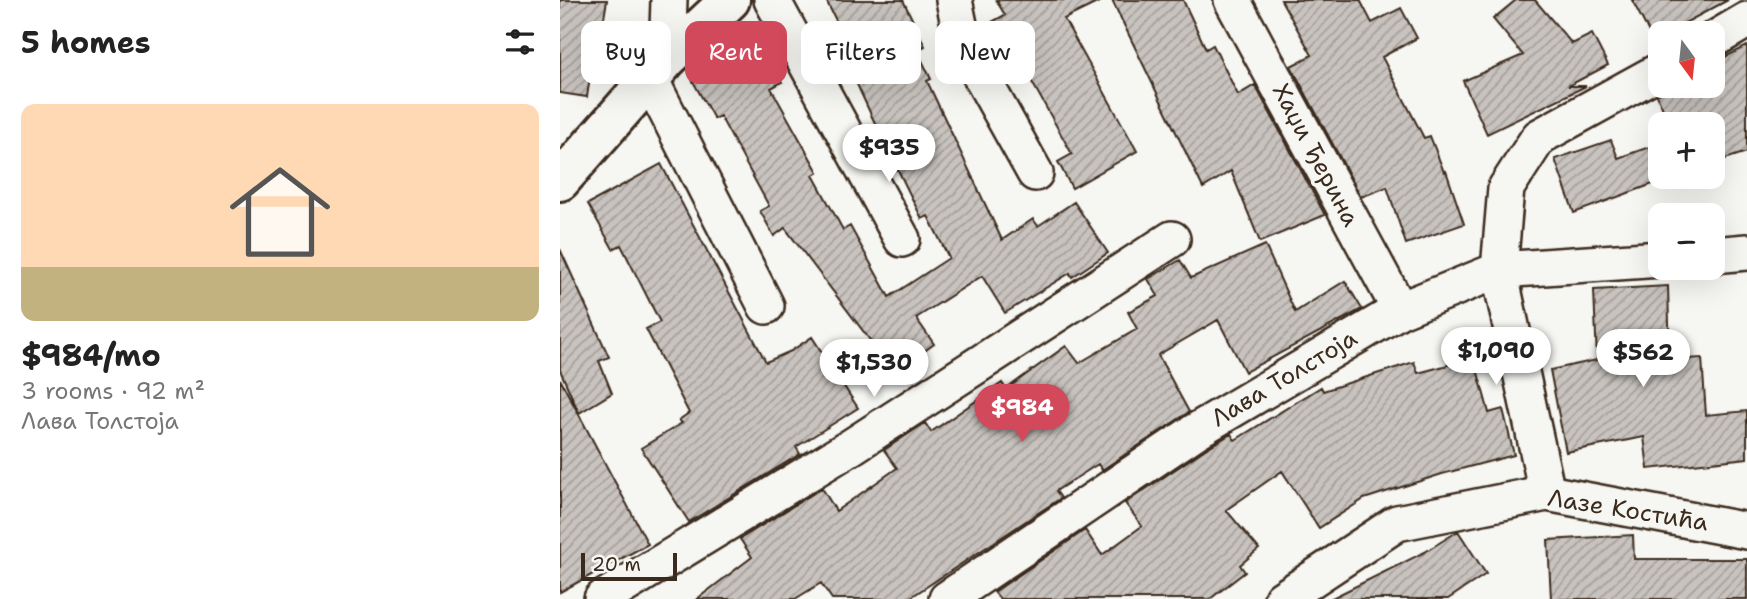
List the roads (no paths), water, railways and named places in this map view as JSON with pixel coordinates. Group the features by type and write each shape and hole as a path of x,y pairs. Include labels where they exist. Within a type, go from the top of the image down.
{"street":[{"path":"666,21 669,0"},
{"path":"671,57 730,0"},
{"path":"772,0 902,239"},
{"path":"954,0 964,44 1035,173"},
{"name":"Хаџи Ђерина","path":"1231,0 1400,310"},
{"path":"1726,32 1747,20"},
{"path":"1547,493 1499,270 1506,188 1539,137 1648,77"},
{"path":"560,181 645,84"},
{"path":"665,84 766,306"},
{"path":"602,599 851,447 1172,239"},
{"path":"1725,254 1747,252"},
{"name":"Лава Толстоја","path":"947,599 1196,430 1400,310 1499,270 1648,260"},
{"name":"Лазе Костића","path":"1282,599 1397,523 1547,493 1747,531"}]}
